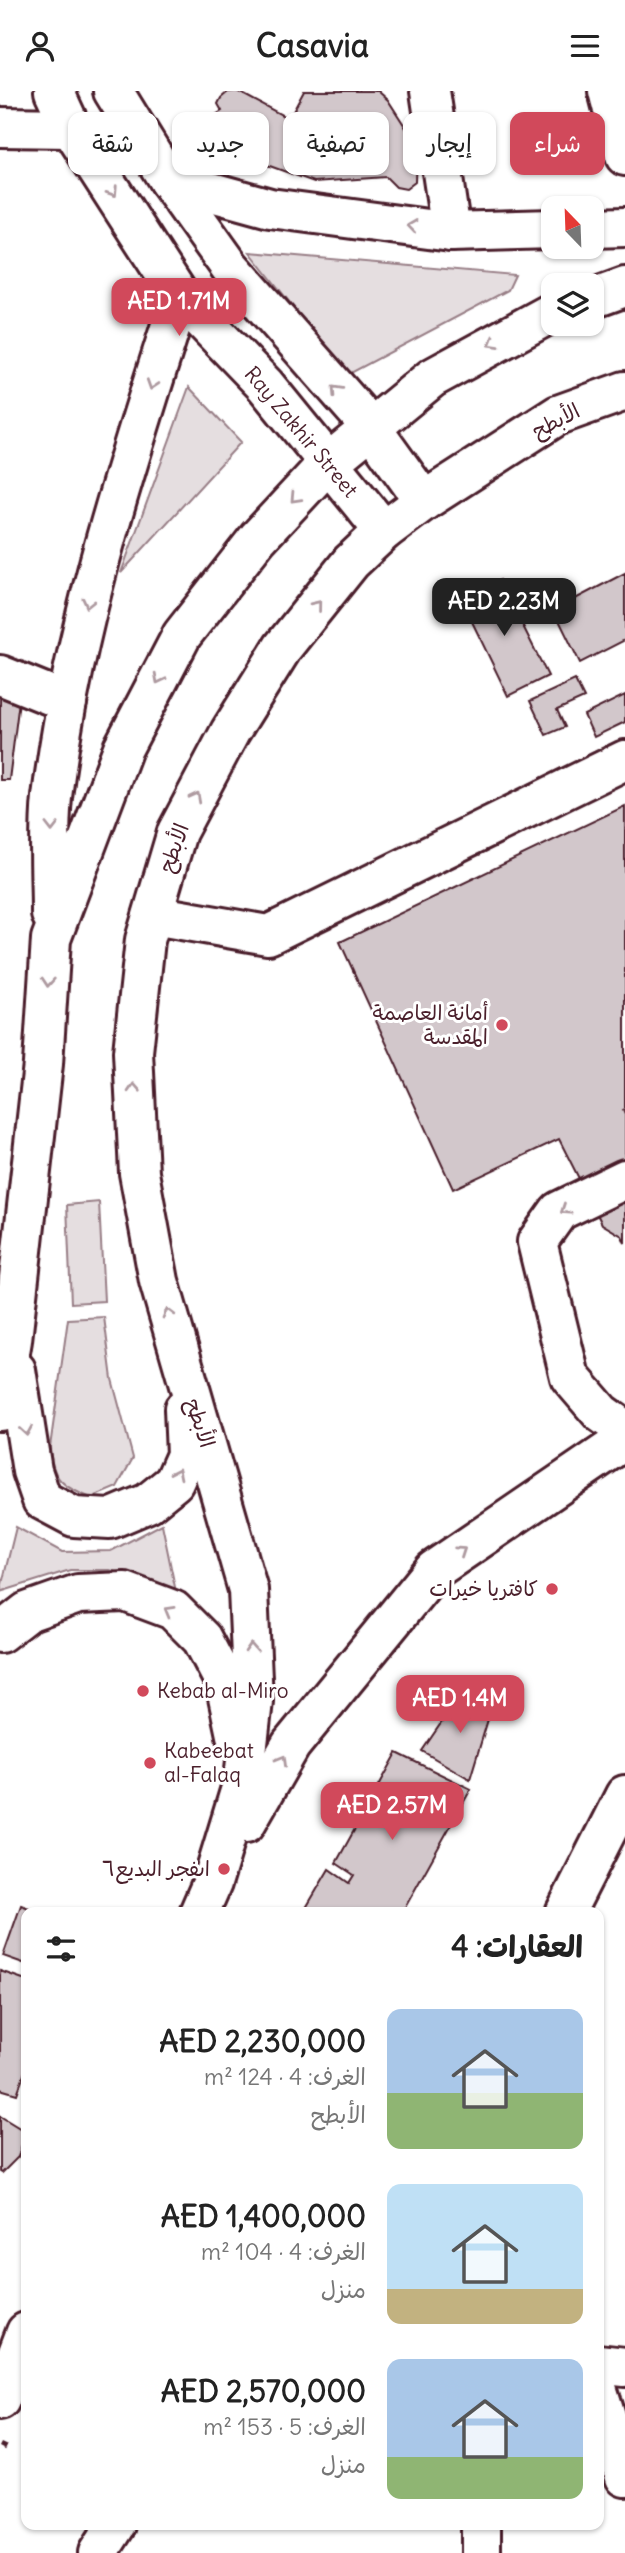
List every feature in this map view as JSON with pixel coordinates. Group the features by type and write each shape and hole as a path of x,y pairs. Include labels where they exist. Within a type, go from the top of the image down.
{"main road":[{"name":"Ray Zakhir Street","path":"54,91 68,121"},
{"path":"113,91 168,180 230,267 370,426 424,501"},
{"path":"430,91 451,232"},
{"path":"608,91 625,156"},
{"path":"0,127 68,128"},
{"name":"Ray Zakhir Street","path":"101,175 180,297 265,385 384,531"},
{"path":"168,180 271,208 451,232 541,229"},
{"path":"604,228 625,227"},
{"path":"604,295 625,287"},
{"path":"0,1411 43,1064 51,939 52,800 67,702 89,597 131,451 180,297"},
{"path":"51,939 123,748 182,635 258,538 327,464 370,426 432,378 541,319"},
{"name":"الأبطح","path":"206,1898 244,1778 253,1701 248,1590 223,1495 182,1368 159,1281 139,1173 132,1052 145,940 177,832 230,732 283,647 351,562 384,531 424,501 558,415 625,391"},
{"path":"0,675 67,702"},
{"path":"153,915 268,935 625,760"},
{"path":"625,1179 559,1211 537,1242 570,1377 600,1413 625,1430"},
{"path":"9,1327 32,1471 41,1500 74,1517 110,1519 148,1503 174,1482 186,1455 182,1368"},
{"path":"206,1898 291,1745 434,1570 625,1440"},
{"path":"0,1633 27,1612 78,1594 125,1592 173,1610 202,1639 225,1683 244,1778"},
{"path":"568,1907 625,1795"},
{"path":"0,2400 21,2345"},
{"path":"604,2365 625,2367"},
{"path":"604,2410 625,2477"},
{"path":"97,2553 113,2530"},
{"path":"481,2530 481,2553"}],"path":[{"path":"0,2445 8,2449"}],"shaded area":[{"path":"250,252 515,275 508,290 347,375"},
{"path":"189,387 241,442 121,573"},
{"path":"99,1202 104,1301 71,1303 67,1205"},
{"path":"104,1317 112,1379 133,1458 117,1487 91,1498 66,1486 56,1475 50,1447 68,1319"},
{"path":"162,1524 176,1592 110,1570 70,1570 0,1592 16,1527 62,1552 111,1551"}],"building":[{"path":"237,91 283,116 283,171 269,166 269,112 220,112 218,104 228,92"},
{"path":"304,91 378,91 388,100 403,123 403,175 415,175 415,182 406,189 396,187 386,177 314,182 295,175 389,175 389,112 293,112"},
{"path":"625,573 625,640 580,663 554,610"},
{"path":"500,580 548,676 508,696 461,599"},
{"path":"575,680 584,698 557,710 565,727 546,735 530,701"},
{"path":"0,691 20,693 9,780 0,780"},
{"path":"625,695 625,722 594,737 584,715"},
{"name":"أمانة العاصمة المقدسة","path":"625,806 625,1243 622,1236 602,1224 559,1139 453,1189 340,942"},
{"path":"461,1694 492,1706 470,1779 422,1751"},
{"path":"397,1753 471,1789 405,1907 307,1907 329,1869 349,1883 354,1875 336,1863"},
{"path":"21,1905 26,1907 21,1907 21,1962 3,1956"},
{"path":"0,1971 21,1978 21,2083 17,2094 0,2089"},
{"path":"0,2116 21,2129 21,2148 18,2157 0,2172"}],"place":[{"name":"أمانة العاصمة المقدسة","path":"502,1025"},
{"name":"كافتريا خيرات","path":"552,1589"},
{"name":"Kebab al-Miro","path":"143,1691"},
{"name":"Kabeebat al-Falaq","path":"150,1763"},
{"name":"اىفجر البديع٦","path":"224,1869"}]}
